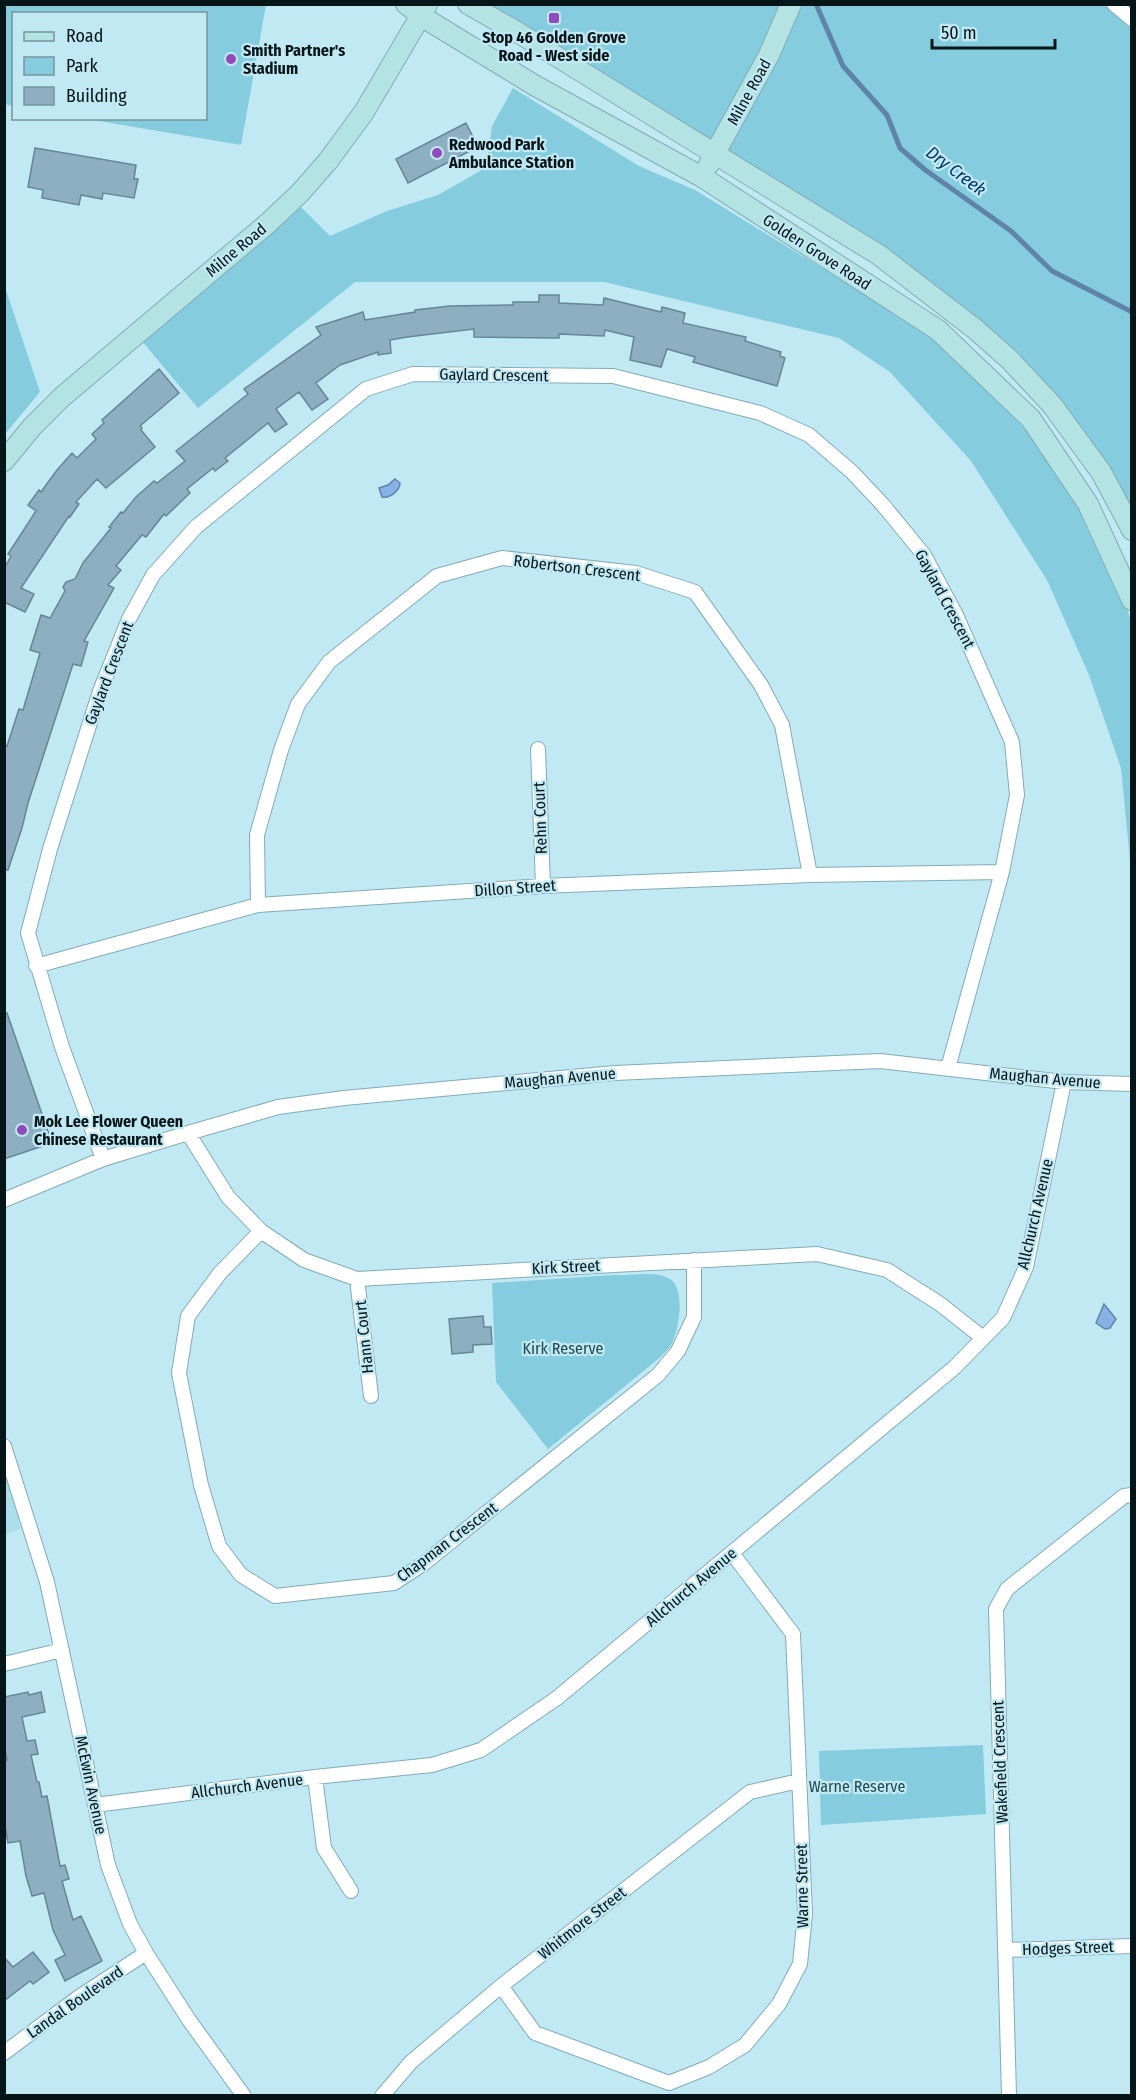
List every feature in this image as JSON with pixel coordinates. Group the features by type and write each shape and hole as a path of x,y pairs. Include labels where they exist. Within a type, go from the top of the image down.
{"main road":[{"name":"Golden Grove Road","path":"468,4 879,255 975,329 1010,360 1052,405 1101,472 1131,530"},
{"name":"Milne Road","path":"702,177 769,55 791,4"},
{"name":"Golden Grove Road","path":"418,8 534,86 702,177 938,330 1031,419 1088,504 1131,600"},
{"name":"Milne Road","path":"4,461 32,427 62,397 267,224 300,193 328,161 364,111 418,8"}],"street":[{"path":"1114,4 1131,19"},
{"name":"Gaylard Crescent","path":"103,1159 62,1047 28,933 50,849 99,691 129,619 153,575 195,527 366,389 413,374 613,376 760,413 809,435 852,472 884,505 924,555 956,615 1012,742 1017,795 1002,872 948,1068"},
{"name":"Robertson Crescent","path":"258,905 257,835 281,750 298,704 329,662 437,576 502,558 636,573 695,592 761,685 782,725 810,875"},
{"name":"Rehn Court","path":"538,749 543,886"},
{"name":"Dillon Street","path":"36,966 258,905 543,886 810,875 1002,872"},
{"name":"Maughan Avenue","path":"4,1200 103,1159 188,1133 278,1107 356,1097 615,1073 880,1062 1064,1082 1131,1084"},
{"name":"Allchurch Avenue","path":"95,1805 432,1765 481,1750 557,1698 955,1367 1003,1318 1026,1267 1064,1082"},
{"name":"Kirk Street","path":"188,1133 228,1197 261,1230 304,1260 357,1279 817,1254 887,1270 940,1304 983,1338"},
{"name":"Chapman Crescent","path":"261,1230 220,1273 188,1316 179,1373 201,1485 219,1546 241,1575 275,1596 394,1583 423,1564 658,1375 678,1351 694,1317 694,1260"},
{"name":"Hann Court","path":"357,1279 371,1396"},
{"name":"McEwin Avenue","path":"4,1446 47,1582 108,1865 130,1924 146,1953 189,2020 244,2096"},
{"name":"Wakefield Crescent","path":"1009,2096 996,1610 1007,1589 1124,1496 1131,1495"},
{"name":"Warne Street","path":"501,1986 535,2033 669,2083 709,2067 745,2045 779,2004 800,1964 805,1914 793,1634 732,1553"},
{"path":"4,1664 62,1650"},
{"path":"315,1778 324,1848 351,1891"},
{"name":"Whitmore Street","path":"382,2096 411,2062 501,1986 750,1792 799,1781"},
{"name":"Hodges Street","path":"1005,1950 1131,1946"},
{"name":"Landal Boulevard","path":"4,2053 79,1997 146,1953"}],"shaded area":[{"path":"395,479 400,483 398,488 391,495 382,497 379,488"},
{"path":"1104,1304 1116,1319 1110,1328 1105,1329 1096,1323"},
{"path":"4,1447 30,1525 5,1535 4,1535"}],"green space":[{"name":"Smith Partner's Stadium","path":"4,5 266,5 241,145 93,120 207,120 207,12 12,12 12,106 5,104"},
{"path":"468,5 1109,5 1132,24 1131,530 1052,405 879,255"},
{"path":"513,88 639,166 695,190 934,337 1009,411 1043,450 1084,514 1128,611 1131,623 1131,870 1121,768 1089,675 1047,580 971,461 890,372 839,338 604,282 355,282 198,408 141,340 301,207 330,236 387,211 438,195 480,171 488,154 492,126"},
{"path":"4,284 40,392 5,434 4,434"},
{"name":"Kirk Reserve","path":"614,1275 658,1275 670,1279 675,1284 680,1310 674,1339 658,1359 548,1449 496,1382 492,1283"},
{"name":"Warne Reserve","path":"983,1745 986,1814 821,1825 819,1751"}],"building":[{"name":"Redwood Park Ambulance Station","path":"466,123 478,147 408,183 396,159"},
{"path":"35,148 136,165 134,179 138,179 134,198 103,193 102,199 81,195 79,205 42,198 43,190 28,187"},
{"path":"539,295 559,295 559,303 603,305 604,298 661,312 662,307 685,313 683,323 746,337 745,341 781,352 780,356 785,358 777,386 693,362 695,357 667,349 661,367 630,360 634,337 605,330 604,336 559,334 559,338 474,337 474,329 407,337 390,340 391,353 378,355 378,352 340,365 316,383 328,399 312,410 299,392 276,409 287,424 275,432 268,423 225,458 228,461 215,471 213,468 187,489 190,493 166,516 164,514 146,537 142,535 116,566 121,570 108,585 114,588 84,641 88,642 81,666 73,664 8,870 4,870 4,745 7,746 19,709 23,710 40,653 30,650 41,615 50,618 65,591 63,587 66,582 75,579 83,563 121,512 123,513 154,481 157,483 185,461 176,451 248,394 244,389 321,335 316,327 363,312 365,320 450,306 513,305 513,302 539,302"},
{"path":"159,369 179,393 140,426 155,447 106,488 97,479 76,502 79,504 21,588 34,594 25,612 4,602 4,569 11,556 8,554 36,511 28,505 72,453 77,458 96,439 92,434 104,423 102,420"},
{"path":"7,1013 52,1143 4,1159 4,1014"},
{"path":"483,1316 484,1327 491,1327 492,1344 473,1345 473,1352 452,1354 449,1319"},
{"path":"28,1692 29,1695 41,1692 45,1712 22,1717 27,1741 35,1740 38,1754 31,1755 37,1782 39,1782 42,1797 47,1796 60,1866 65,1865 69,1879 62,1881 73,1920 81,1916 102,1961 65,1981 55,1960 65,1955 53,1930 44,1893 32,1896 20,1841 8,1843 4,1820 4,1760 7,1760 4,1744 4,1697"},
{"path":"33,1952 49,1972 33,1984 30,1981 4,2001 4,1957 13,1967"}],"waterway":[{"name":"Dry Creek","path":"816,4 843,66 887,115 900,148 924,169 1011,231 1052,271 1132,312"}],"place":[{"name":"Stop 46 Golden Grove Road - West side","path":"554,18"},
{"name":"Smith Partner's Stadium","path":"231,59"},
{"name":"Redwood Park Ambulance Station","path":"437,153"},
{"name":"Mok Lee Flower Queen Chinese Restaurant","path":"22,1130"}]}
